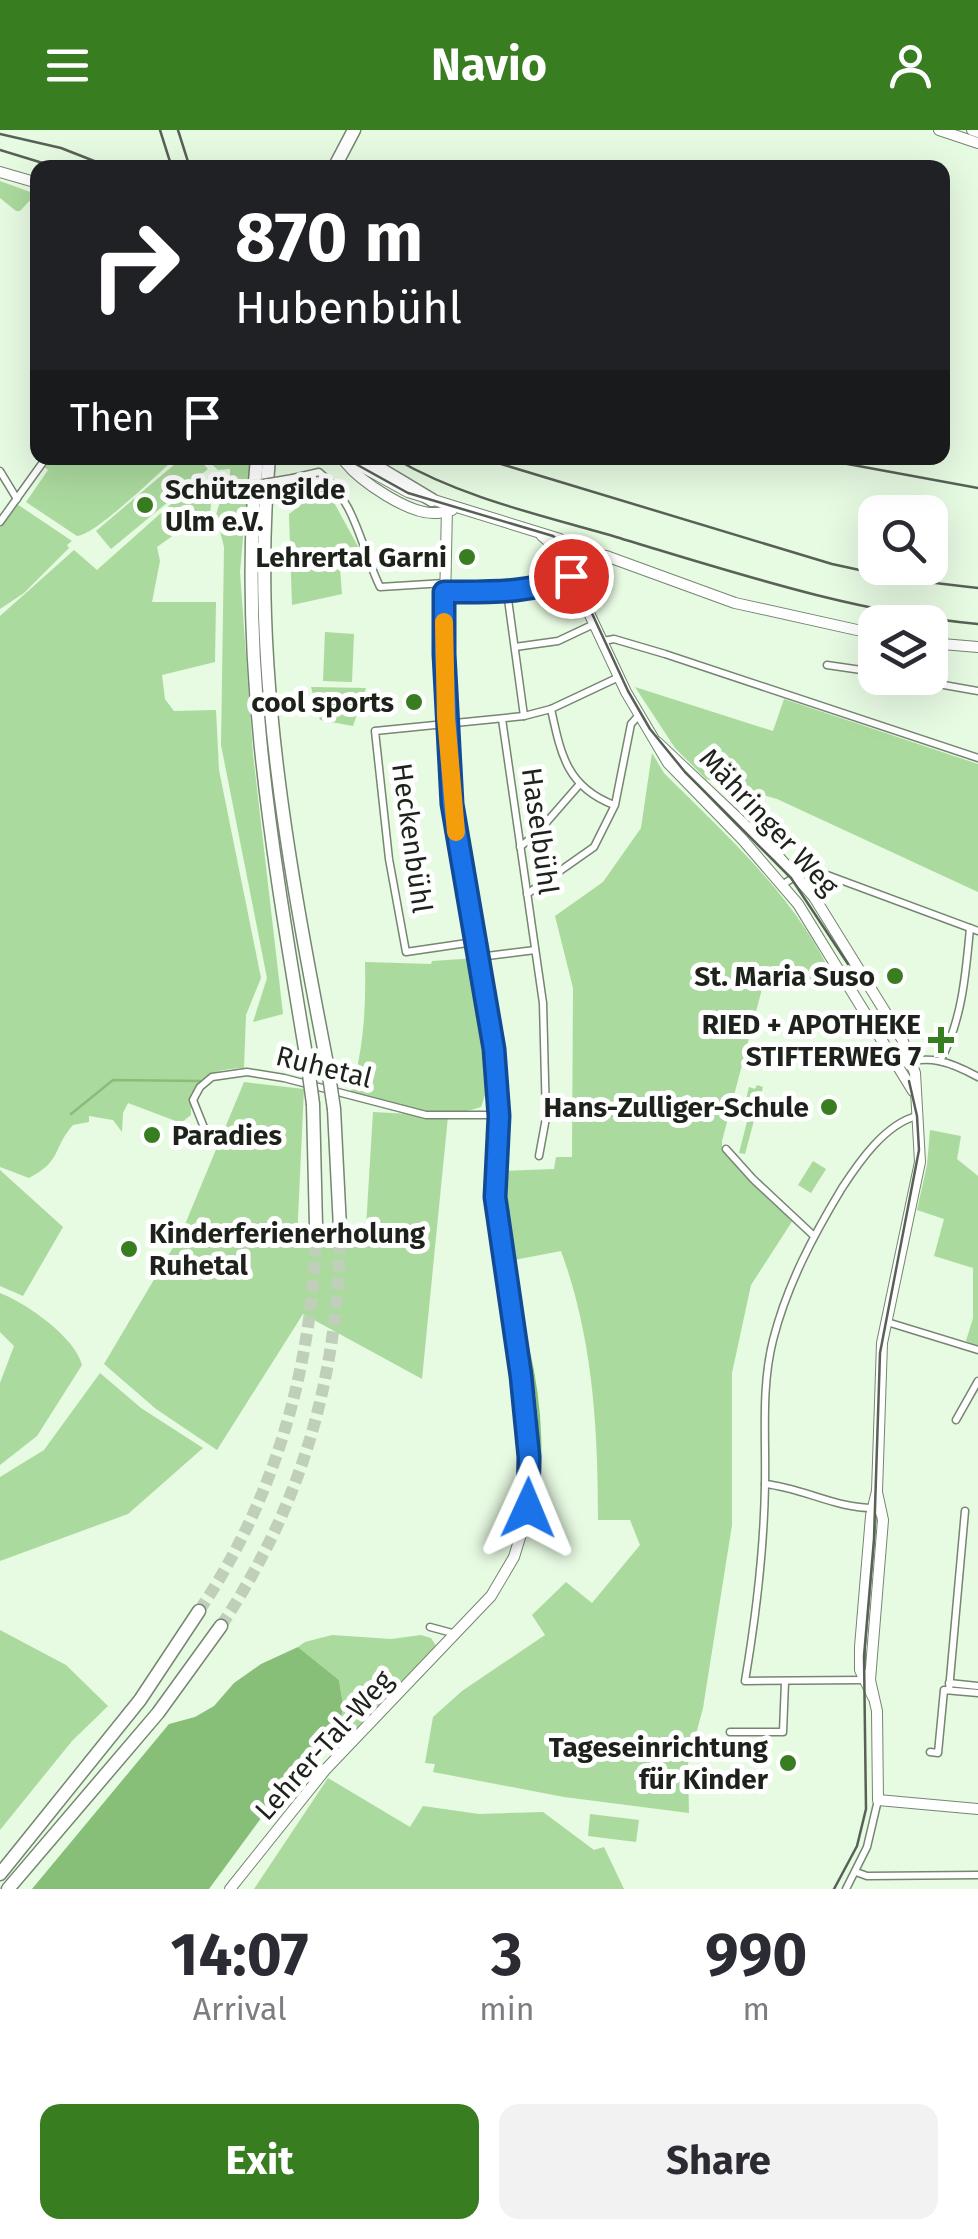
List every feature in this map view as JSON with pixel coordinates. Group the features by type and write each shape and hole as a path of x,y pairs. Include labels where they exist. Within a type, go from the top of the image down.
{"highway":[{"path":"339,160 354,130"},
{"path":"257,465 252,569 259,735 281,906 308,1067 316,1226"},
{"path":"269,465 265,568 273,732 295,898 334,1109 340,1228"},
{"path":"374,465 432,500"},
{"path":"0,1874 140,1700 199,1611"},
{"path":"8,1889 158,1713 221,1626"}],"street":[{"path":"939,130 971,133 978,143"},
{"path":"0,172 30,181"},
{"path":"0,522 41,465"},
{"path":"349,465 359,478 385,494 427,512 447,508"},
{"path":"356,465 447,508 564,542 568,559 588,554 606,556 735,603 858,630"},
{"path":"0,471 17,499"},
{"path":"224,491 319,472 344,500 364,538 380,587 507,592 550,586 571,576"},
{"name":"Lehrer-Tal-Weg","path":"230,1889 326,1769 457,1635 504,1578 521,1540 528,1508 529,1457 521,1376 495,1197 499,1116 494,1049 452,804 446,724 447,508"},
{"name":"Mähringer Weg","path":"568,559 571,576 619,677 672,770 782,885 811,924 916,1098"},
{"name":"Mähringer Weg","path":"568,559 589,611"},
{"path":"507,592 524,716"},
{"path":"515,648 552,642 595,624"},
{"path":"603,641 614,640 665,654 978,758"},
{"path":"948,644 978,647"},
{"path":"827,666 858,670"},
{"path":"446,724 524,716 619,677"},
{"path":"948,686 978,691"},
{"path":"551,708 558,744 579,785 615,806"},
{"path":"527,894 594,847 615,806 632,721 639,715"},
{"name":"Haselbühl","path":"502,718 543,1003 546,1118 540,1156"},
{"name":"Heckenbühl","path":"446,724 375,730 389,859 406,952 474,942"},
{"name":"Mähringer Weg","path":"658,742 796,875 832,924 912,1060 920,1150 880,1367 867,1680 877,1708 878,1800 866,1848 846,1889"},
{"path":"520,847 579,785"},
{"path":"782,885 796,875 822,873 974,930 951,1039 940,1061"},
{"path":"479,956 535,950"},
{"path":"898,1066 912,1060 940,1061 978,1077"},
{"name":"Ruhetal","path":"209,1140 194,1100 205,1081 230,1072 284,1078 426,1115 499,1116"},
{"path":"867,1680 744,1681 758,1593 765,1484 763,1410 772,1344 789,1290 814,1236 866,1155 897,1124 918,1116"},
{"path":"726,1149 814,1236"},
{"path":"886,1322 978,1350"},
{"path":"956,1420 978,1380"},
{"path":"765,1484 798,1489 844,1507 877,1509"},
{"path":"930,1752 938,1753 965,1511"},
{"path":"430,1627 457,1635"},
{"path":"730,1732 784,1732 784,1682"},
{"path":"947,1688 978,1689"},
{"path":"878,1800 978,1809"},
{"path":"856,1872 867,1876 978,1875"}],"shaded area":[{"path":"0,181 30,192 30,200 20,211 0,198"},
{"path":"168,465 112,515 77,536 26,502 48,470 44,467"},
{"name":"Schützengilde Ulm e.V.","path":"174,465 204,465 208,469 111,549 96,531"},
{"path":"213,465 249,465 240,572 253,754 283,1014 253,1022 267,978 221,745 224,547 216,515 221,498 230,493 230,469 218,470"},
{"path":"206,479 212,487 210,518 178,532 157,547 160,561 152,602 216,602 215,662 162,675 165,699 174,711 216,710 219,770 261,978 246,1015 244,1068 204,1078 194,1092 191,1115 181,1123 128,1103 122,1132 113,1120 89,1116 89,1122 73,1125 52,1160 29,1178 0,1167 0,616 74,550 97,570 198,480"},
{"path":"325,486 360,550 339,556 342,594 292,605 289,514"},
{"path":"17,504 72,541 24,593 0,609 0,527"},
{"path":"325,632 354,634 352,682 323,681"},
{"path":"311,687 366,688 353,726 320,720"},
{"path":"635,687 773,731 784,699 978,764 978,892 777,799 706,779 675,748"},
{"path":"652,753 664,773 785,901 824,959 839,991 768,966 722,1141 722,1150 793,1220 751,1285 732,1373 732,1525 703,1708 688,1764 689,1813 564,1797 433,1772 435,1764 425,1763 433,1717 462,1691 545,1635 532,1615 566,1582 592,1603 640,1545 630,1520 598,1520 592,1384 572,1284 561,1251 514,1260 501,1171 554,1169 556,1157 572,1157 573,988 555,916 603,882 641,828"},
{"path":"477,958 490,1052 487,1089 481,1107 432,1112 351,1091 363,1027 365,962 431,964"},
{"path":"244,1082 304,1089 297,1240 365,1243 373,1112 448,1116 422,1379 303,1314 217,1450 156,1409 104,1364 181,1234"},
{"path":"757,1085 763,1087 745,1154 739,1153 752,1102 746,1120 741,1119 749,1087 755,1089"},
{"path":"930,1130 961,1136 957,1159 978,1176 978,1347 966,1341 973,1318 973,1268 934,1256 944,1219 917,1210"},
{"path":"813,1161 826,1169 811,1193 798,1185"},
{"path":"0,1170 63,1227 23,1296 0,1286"},
{"path":"0,1293 48,1322 70,1343 82,1365 37,1436 0,1465 0,1383 14,1346 0,1332"},
{"path":"100,1373 141,1408 203,1448 128,1514 0,1561 0,1477 44,1450"},
{"path":"0,1630 66,1665 108,1706 72,1741 0,1830"},
{"path":"332,1635 391,1639 421,1635 431,1638 436,1646 346,1739 339,1736 343,1705 339,1680 298,1647"},
{"path":"298,1647 339,1680 343,1705 339,1736 273,1802 209,1889 32,1889 169,1724 195,1717 214,1706 234,1683 261,1664"},
{"path":"328,1778 410,1827 423,1806 479,1814 543,1812 594,1850 604,1847 624,1889 254,1889"},
{"path":"590,1814 639,1820 636,1842 588,1836"}],"waterway":[{"path":"71,1114 113,1080 200,1081"},
{"path":"522,1326 539,1418 537,1511"}],"tunnel":[{"path":"199,1611 249,1522 286,1427 308,1328 316,1226"},
{"path":"221,1626 274,1532 311,1436 333,1335 340,1228"}],"tram line":[{"path":"358,465 408,493 553,536 571,551 589,607 650,729 685,772 791,878 848,964"},
{"path":"834,1889 857,1846 866,1809 864,1656 874,1539 880,1353 919,1150 909,1081"}],"railway":[{"path":"160,130 169,160"},
{"path":"178,130 187,160"},
{"path":"0,134 61,148 92,160"},
{"path":"0,150 33,160"},
{"path":"407,465 502,504 750,577 840,601 978,624"},
{"path":"504,465 832,564 901,579 978,588"},
{"path":"853,465 978,488"}],"slow traffic":[{"path":"444,622 446,717 456,832"}],"place":[{"name":"Schützengilde Ulm e.V.","path":"145,505"},
{"name":"Lehrertal Garni","path":"467,557"},
{"name":"cool sports","path":"414,702"},
{"name":"St. Maria Suso","path":"895,976"},
{"name":"RIED + APOTHEKE STIFTERWEG 7","path":"941,1040"},
{"name":"Hans-Zulliger-Schule","path":"829,1107"},
{"name":"Paradies","path":"152,1135"},
{"name":"Kinderferienerholung Ruhetal","path":"129,1249"},
{"name":"Tageseinrichtung für Kinder","path":"788,1763"}],"route":[{"path":"528,1508 529,1457 521,1376 495,1197 498,1084 452,804 444,592 507,592 550,586 571,576"}]}
